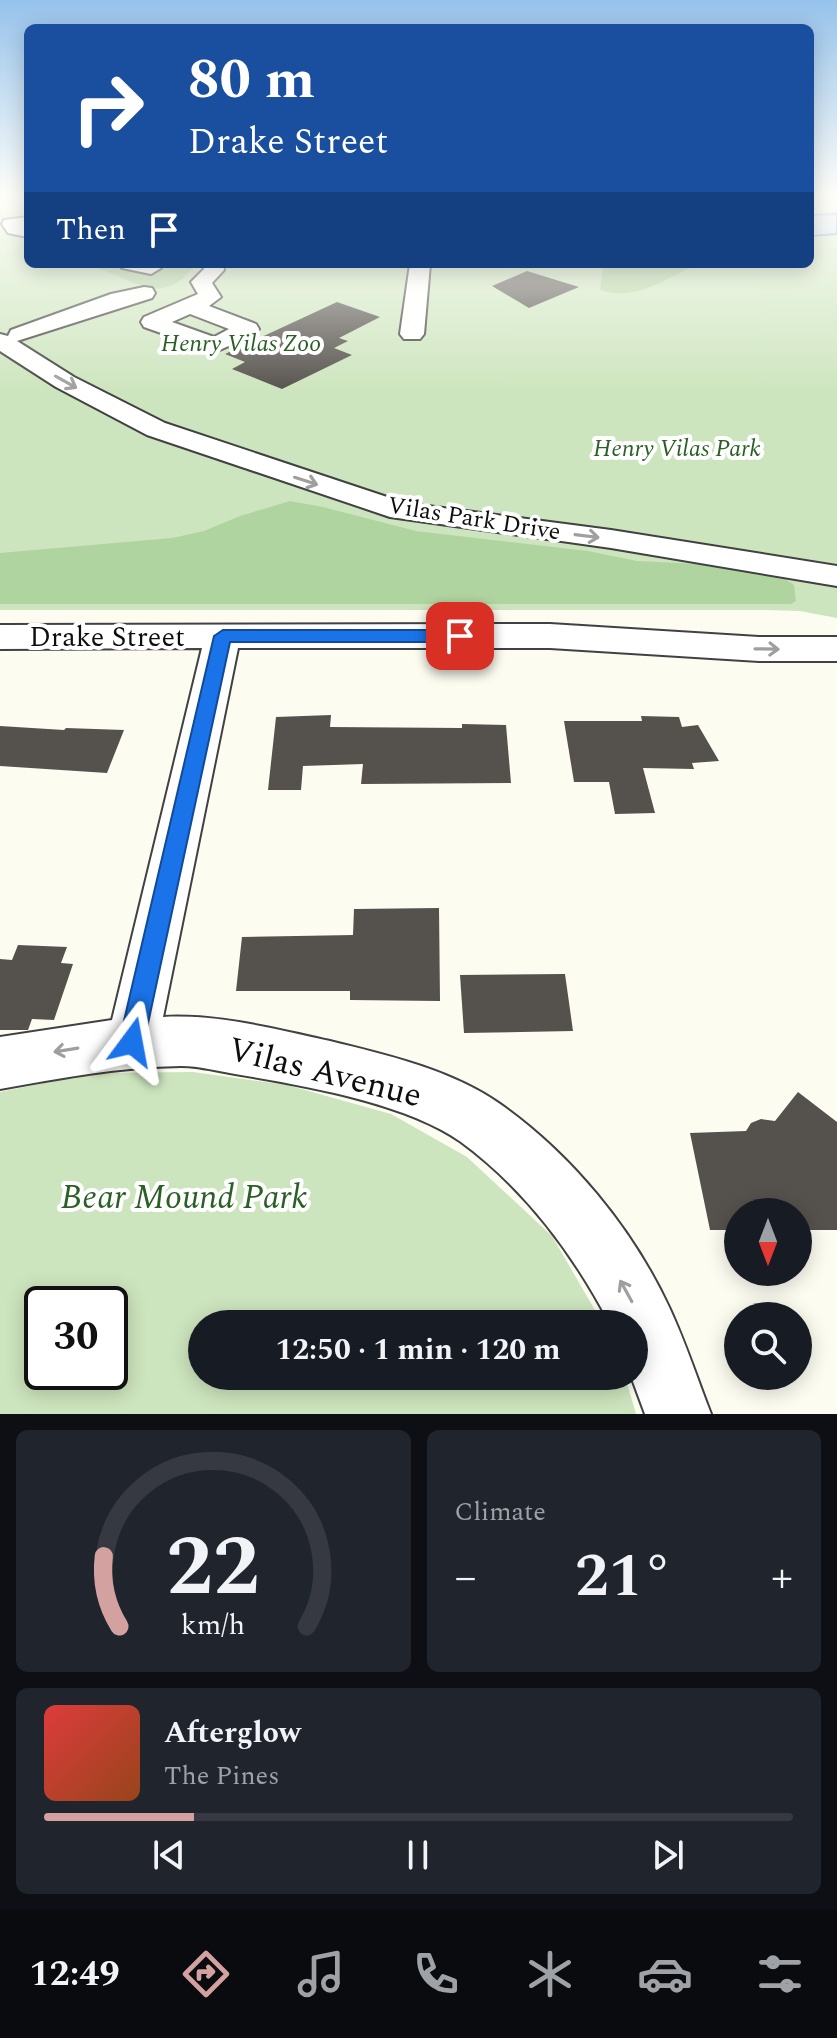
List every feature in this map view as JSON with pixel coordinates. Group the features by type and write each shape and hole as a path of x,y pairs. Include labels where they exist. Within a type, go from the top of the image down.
{"street":[{"path":"10,338 159,286 163,279 147,268"},
{"path":"144,293 187,307 210,297 201,282 214,268"},
{"path":"412,334 420,268"},
{"name":"Vilas Park Drive","path":"10,338 65,382 156,429 401,511 611,539 837,576"},
{"name":"Drake Street","path":"550,636 751,622 809,627 837,634"},
{"path":"132,1042 223,636"},
{"name":"Drake Street","path":"0,637 550,636 759,649 837,649"},
{"name":"Vilas Avenue","path":"0,1063 132,1042 184,1041 288,1057 426,1095 479,1122 547,1183 608,1258 646,1328 678,1414"}],"green space":[{"name":"Henry Vilas Park","path":"0,261 24,261 24,268 814,268 814,261 837,261 837,618 800,611 767,610 0,610"},
{"path":"97,268 192,268 172,285 150,288"},
{"path":"602,268 689,268 650,287 625,293 600,290"},
{"path":"290,501 416,531 588,551 637,561 699,564 780,576 794,585 796,601 791,604 0,604 0,553 172,538 204,531"},
{"name":"Bear Mound Park","path":"193,1072 287,1085 391,1114 467,1157 552,1236 595,1310 188,1310 188,1390 629,1390 636,1414 0,1414 0,1092 92,1073"}],"building":[{"path":"527,271 579,287 529,308 492,286"},
{"path":"337,302 380,317 339,338 348,341 334,348 352,355 282,389 232,369 245,362 225,354"},
{"path":"331,715 330,727 462,728 462,724 506,725 511,783 361,784 363,764 303,766 301,790 268,790 276,717"},
{"path":"641,716 679,717 682,727 698,725 719,761 692,763 694,769 643,768 655,813 615,814 609,782 574,782 564,721 642,721"},
{"path":"0,726 124,730 107,773 0,766"},
{"path":"439,908 440,1001 350,1000 350,991 236,991 242,937 353,935 354,909"},
{"path":"18,945 67,947 61,963 73,964 54,1020 32,1019 28,1030 0,1030 0,959 12,960"},
{"path":"565,974 573,1031 464,1033 460,975"},
{"path":"798,1092 837,1122 837,1230 812,1230 812,1198 724,1198 724,1230 710,1230 690,1133 746,1131 751,1123 761,1119 775,1121"}],"route":[{"path":"132,1042 223,636 460,636"}],"park label":[{"name":"Henry Vilas Zoo","path":"241,344"}]}
